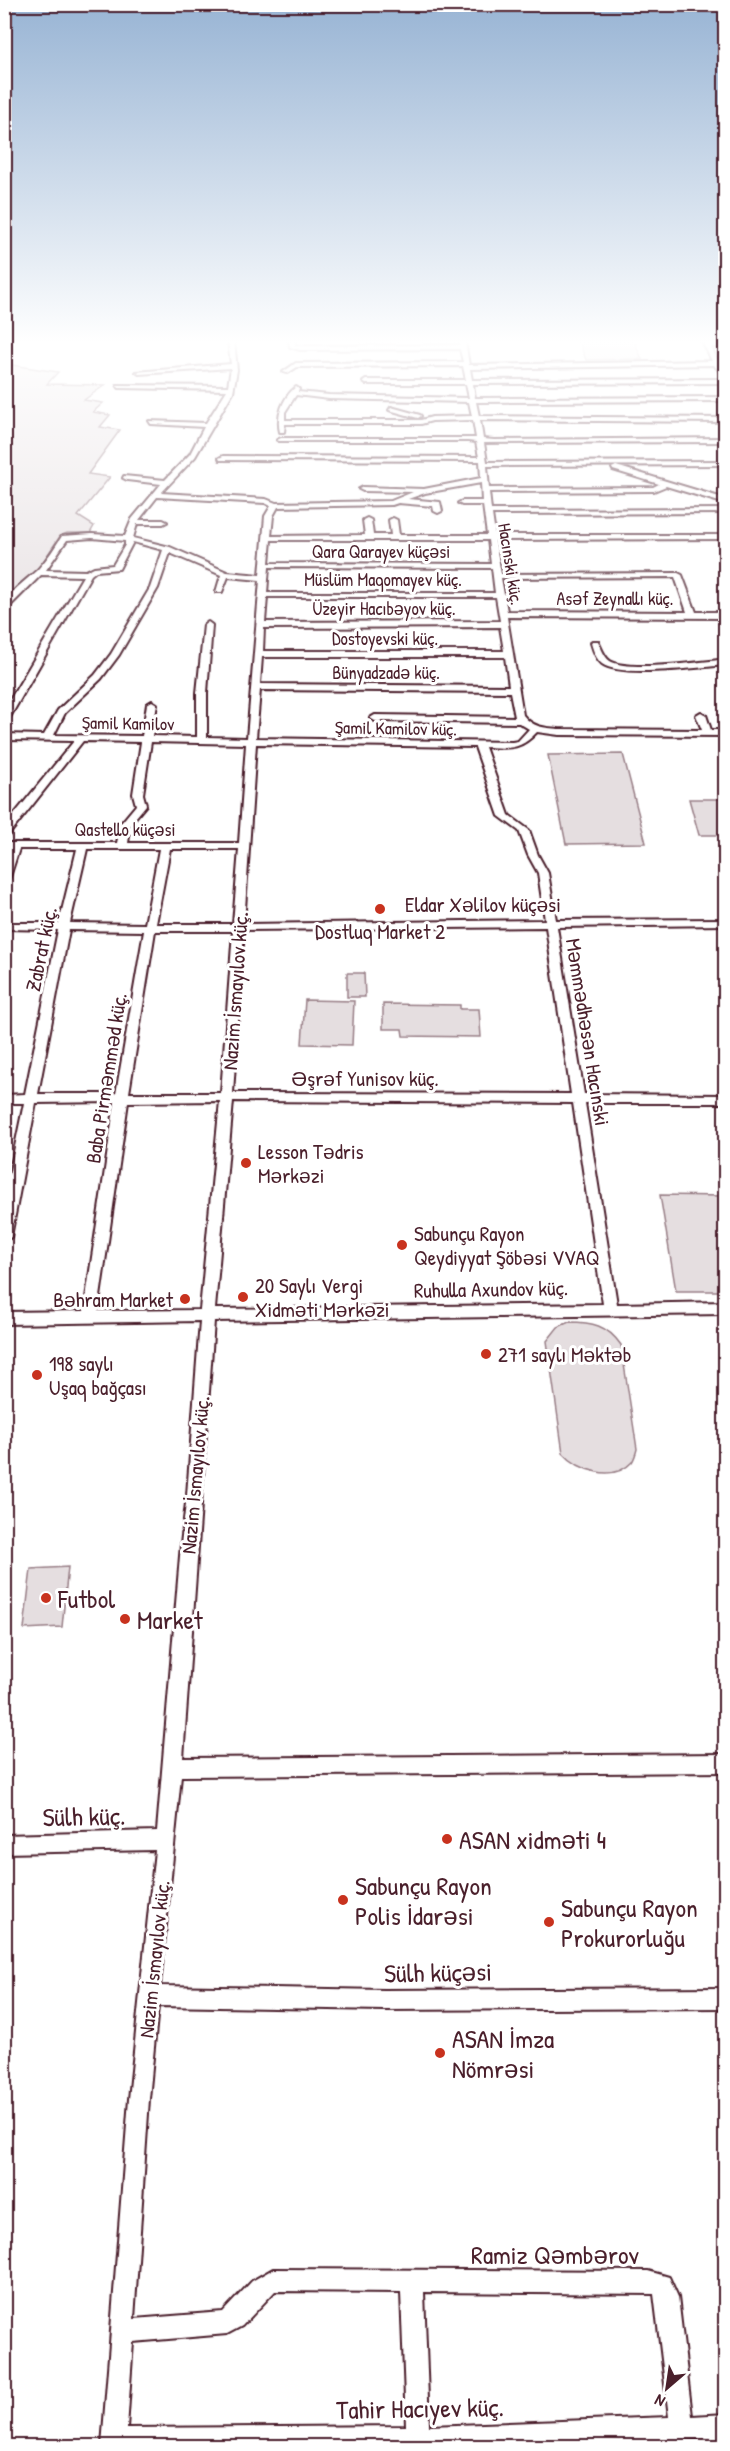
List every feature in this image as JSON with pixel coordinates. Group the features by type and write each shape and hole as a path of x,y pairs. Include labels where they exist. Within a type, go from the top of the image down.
{"street":[{"path":"4,718 88,574 94,569 116,567 129,545 129,532 134,522 193,455"},
{"name":"Hacınski küç.","path":"482,455 487,508 518,715 521,720"},
{"path":"260,468 270,464 278,457"},
{"path":"223,458 723,464"},
{"path":"609,464 664,484 726,502"},
{"path":"127,478 168,483"},
{"path":"363,489 423,491 484,480"},
{"path":"485,490 654,489 664,484"},
{"path":"399,501 423,491"},
{"path":"156,495 266,501 275,505 327,500 399,501 437,504 438,511"},
{"path":"462,503 487,508 726,512"},
{"name":"Nazim İsmayılov küç.","path":"115,2443 139,2099 173,1767 207,1316 227,1097 269,516 275,505"},
{"path":"367,520 369,537"},
{"path":"393,520 395,537"},
{"path":"134,522 163,522"},
{"path":"92,536 98,526"},
{"path":"4,610 25,584 39,572 65,538 92,536 129,539 167,549 225,574 265,578"},
{"path":"268,538 726,537"},
{"path":"48,738 61,712 98,677 115,655 154,588 167,549"},
{"name":"Qara Qarayev küçəsi","path":"266,565 496,566"},
{"path":"39,572 88,574"},
{"path":"219,590 225,574"},
{"path":"498,576 682,574 692,614"},
{"name":"Müslüm Maqomayev küç.","path":"264,595 501,595"},
{"name":"Asəf Zeynallı küç.","path":"504,614 726,615"},
{"name":"Üzeyir Hacıbəyov küç.","path":"262,625 505,624"},
{"path":"202,740 202,693 208,625"},
{"path":"595,644 602,659 614,666 663,667 726,662"},
{"name":"Dostoyevski küç.","path":"259,654 510,654"},
{"name":"Bünyadzadə küç.","path":"256,687 515,689"},
{"path":"122,846 126,822 141,806 138,794 153,704"},
{"path":"701,715 708,734"},
{"path":"375,718 521,720 535,729 590,733 726,733"},
{"name":"Şamil Kamilov küç.","path":"251,742 518,745 535,729"},
{"name":"Şamil Kamilov","path":"4,737 251,742"},
{"path":"4,834 81,738"},
{"name":"Məmmədhəsən Hacınski","path":"479,745 504,816 524,830 543,873 611,1308"},
{"path":"4,880 10,846"},
{"name":"Qastello küçəsi","path":"10,846 245,846"},
{"name":"Zabrat küç.","path":"4,1237 64,927 83,846"},
{"name":"Baba Pirməmməd küç.","path":"90,1317 121,1098 165,846"},
{"name":"Eldar Xəlilov küçəsi","path":"4,926 149,928 726,922"},
{"name":"Əşrəf Yunisov küç.","path":"4,1099 227,1097 726,1099"},
{"name":"Ruhulla Axundov küç.","path":"4,1318 726,1308"},
{"path":"173,1767 726,1763"},
{"name":"Sülh küç.","path":"4,1844 166,1840"},
{"name":"Sülh küçəsi","path":"151,1996 384,2000 726,1998"},
{"name":"Ramiz Qəmbərov","path":"123,2331 227,2323 237,2316 260,2286 273,2280 648,2282 661,2285 667,2296 682,2428"},
{"path":"412,2282 418,2438"},
{"name":"Tahir Hacıyev küç.","path":"115,2443 418,2438 726,2426"}],"shaded area":[{"path":"5,455 102,455 88,474 110,477 78,516 94,526 90,533 67,533 60,536 36,572 22,583 5,606"},
{"path":"623,754 646,843 566,844 548,755"},
{"path":"689,799 725,799 725,835 699,835"},
{"path":"347,973 364,973 365,997 347,997"},
{"path":"305,1000 354,1001 352,1045 302,1044"},
{"path":"383,1004 460,1005 460,1009 479,1009 481,1037 403,1036 402,1029 383,1029"},
{"path":"660,1195 722,1196 726,1212 725,1291 676,1291"},
{"path":"569,1322 598,1326 610,1333 621,1345 637,1449 632,1462 615,1472 596,1472 586,1469 577,1465 563,1453 547,1341 558,1327"},
{"name":"Futbol","path":"68,1567 62,1627 24,1629 31,1569"}],"place":[{"name":"Dostluq Market 2","path":"380,909"},
{"name":"Lesson Tədris Mərkəzi","path":"246,1163"},
{"name":"Sabunçu Rayon Qeydiyyat Şöbəsi VVAQ","path":"402,1245"},
{"name":"20 Saylı Vergi Xidməti Mərkəzi","path":"243,1297"},
{"name":"Bəhram Market","path":"185,1299"},
{"name":"271 saylı Məktəb","path":"486,1354"},
{"name":"198 saylı Uşaq bağçası","path":"37,1375"},
{"name":"Futbol","path":"46,1598"},
{"name":"Market","path":"125,1619"},
{"name":"ASAN xidməti 4","path":"447,1839"},
{"name":"Sabunçu Rayon Polis İdarəsi","path":"343,1900"},
{"name":"Sabunçu Rayon Prokurorluğu","path":"549,1922"},
{"name":"ASAN İmza Nömrəsi","path":"440,2053"}]}
